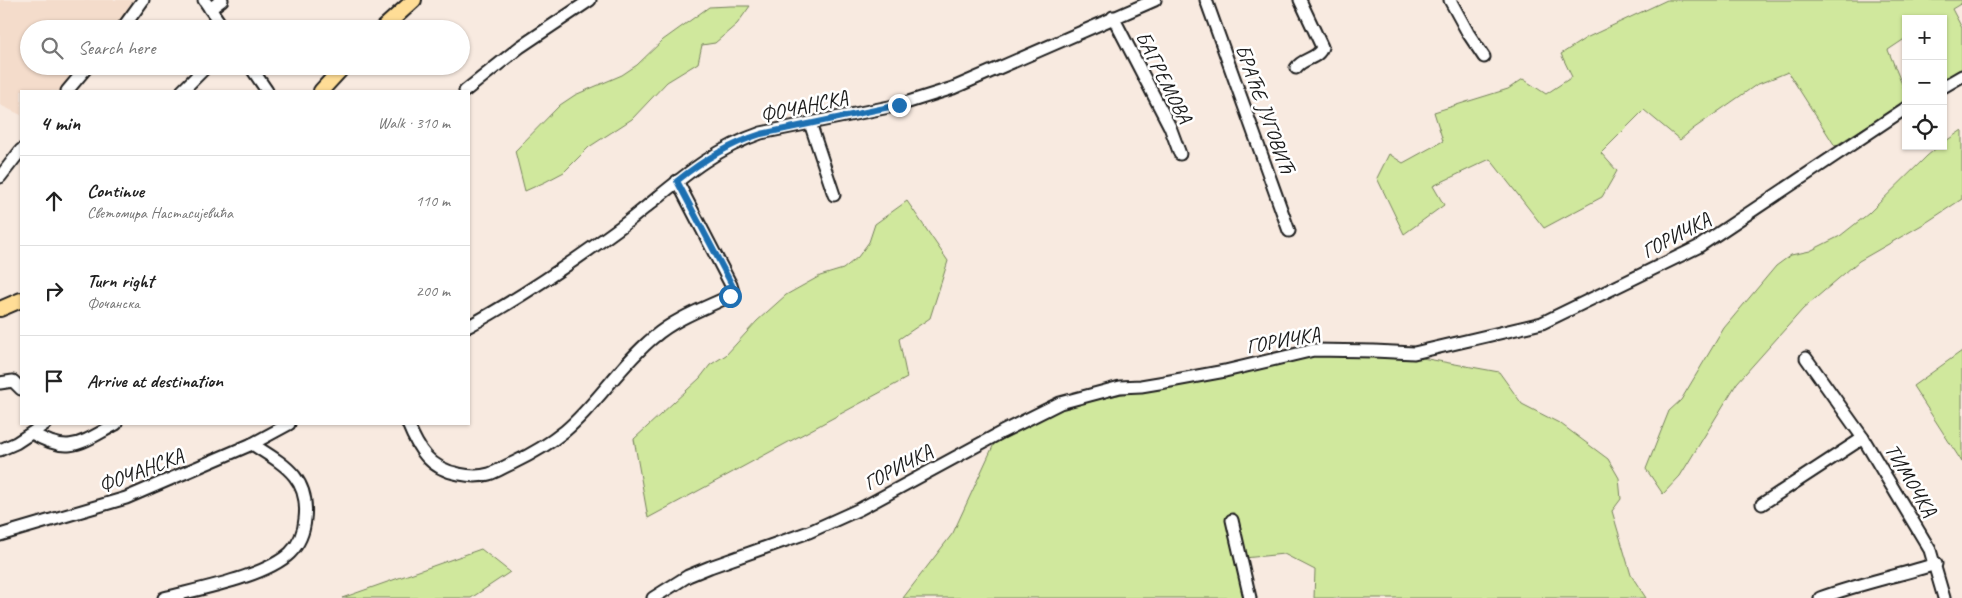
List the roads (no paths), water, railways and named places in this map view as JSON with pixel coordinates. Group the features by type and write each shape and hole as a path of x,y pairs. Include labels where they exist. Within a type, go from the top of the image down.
{"main road":[{"path":"392,20 414,0"},
{"path":"322,90 336,75"},
{"path":"0,309 20,300"}],"street":[{"path":"129,20 143,0"},
{"path":"218,20 207,4 222,0"},
{"path":"466,90 520,47 590,0"},
{"name":"ФОЧАНСКА","path":"470,325 571,262 708,158 740,140 810,123 899,105 953,88 1112,17 1155,0"},
{"name":"БРАЋЕ ЈУГОВИЋ","path":"1206,0 1289,232"},
{"path":"1296,68 1301,62 1318,54 1322,47 1300,0"},
{"path":"1450,0 1484,57"},
{"name":"БАГРЕМОВА","path":"1112,17 1170,127 1180,154"},
{"path":"68,90 80,75"},
{"path":"183,90 197,75"},
{"path":"256,75 266,90"},
{"path":"1947,85 1962,76"},
{"name":"ГОРИЧКА","path":"660,596 688,576 809,532 860,509 1002,432 1060,403 1120,387 1141,386 1225,371 1314,350 1374,350 1414,353 1542,323 1698,247 1902,111"},
{"path":"810,123 834,195"},
{"path":"0,177 20,151"},
{"path":"408,425 421,452 442,470 470,476 489,474 543,447 564,431 588,408 643,346 663,329 730,296 733,292 732,285 677,181"},
{"name":"ТИМОЧКА","path":"1806,358 1863,438 1930,550 1936,564 1944,598"},
{"path":"0,383 12,381 20,388"},
{"path":"0,450 16,443 44,425"},
{"path":"32,433 52,443 68,446 79,443 114,425"},
{"name":"ФОЧАНСКА","path":"0,535 126,498 252,444 287,425"},
{"name":"ТИМОЧКА","path":"1762,504 1863,438"},
{"path":"164,598 237,578 258,570 283,559 297,545 305,524 307,508 302,488 286,466 252,444"},
{"path":"1232,520 1250,598"},
{"path":"1820,598 1841,590 1936,564"}]}
